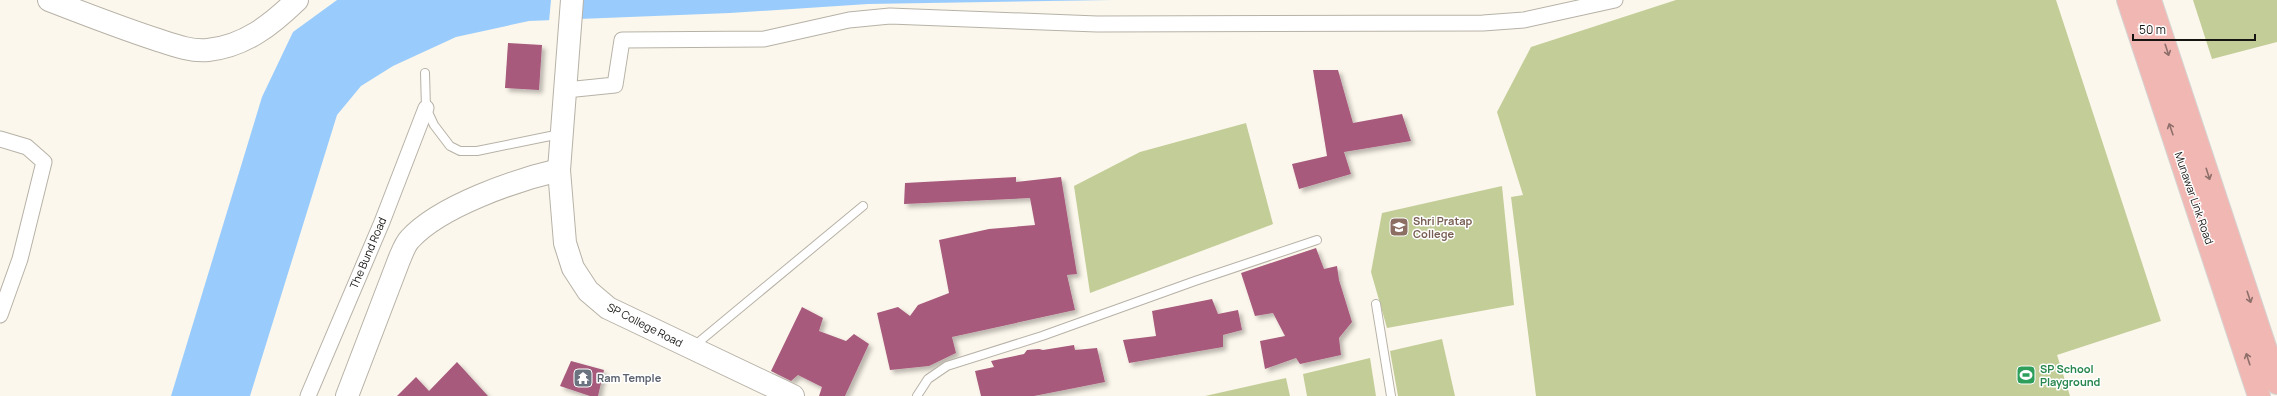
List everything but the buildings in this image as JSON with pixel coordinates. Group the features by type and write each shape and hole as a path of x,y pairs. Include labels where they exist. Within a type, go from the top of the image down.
{"main road":[{"name":"Munawar Link Road","path":"2128,0 2259,396"},
{"name":"Munawar Link Road","path":"2150,0 2277,383"}],"street":[{"path":"49,0 129,31 179,47 208,51 234,44 262,31 297,0"},
{"name":"SP College Road","path":"572,0 559,170 565,243 573,268 588,291 608,308 793,396"},
{"path":"566,90 616,85 622,40 764,39 869,17 919,16 996,21 1190,25 1483,24 1524,20 1615,0"},
{"name":"The Bund Road","path":"308,396 382,222 426,108"},
{"path":"0,139 26,146 44,162 20,259 0,315"},
{"path":"347,396 398,260 409,239 430,222 484,195 524,179 559,170"}],"lane":[{"path":"425,73 426,108 443,138 450,146 460,151 477,151 561,134"},
{"path":"692,348 863,206"},
{"path":"917,396 928,379 947,366 1042,336 1195,281 1317,240"},
{"path":"1376,304 1391,396"}],"green space":[{"path":"1676,0 2056,0 2161,321 2057,355 2070,396 1536,396 1511,197 1523,195 1497,112 1531,47"},
{"path":"2193,0 2277,0 2277,42 2212,59"},
{"path":"1246,123 1273,224 1090,293 1074,186 1140,152"},
{"path":"1502,186 1514,305 1387,328 1371,272 1382,213"},
{"path":"1442,339 1455,396 1398,396 1390,351"},
{"path":"1370,358 1376,396 1307,396 1303,374"},
{"path":"1286,378 1290,396 1205,396"}],"water":[{"path":"337,0 1112,0 868,4 730,13 529,21 456,37 393,66 361,86 337,115 250,396 171,396 262,97 293,32"}],"pier":[{"path":"551,0 578,0 577,21 549,22"}],"place":[{"name":"Shri Pratap College","path":"1399,227"},
{"name":"SP School Playground","path":"2026,375"},
{"name":"Ram Temple","path":"583,378"}]}
